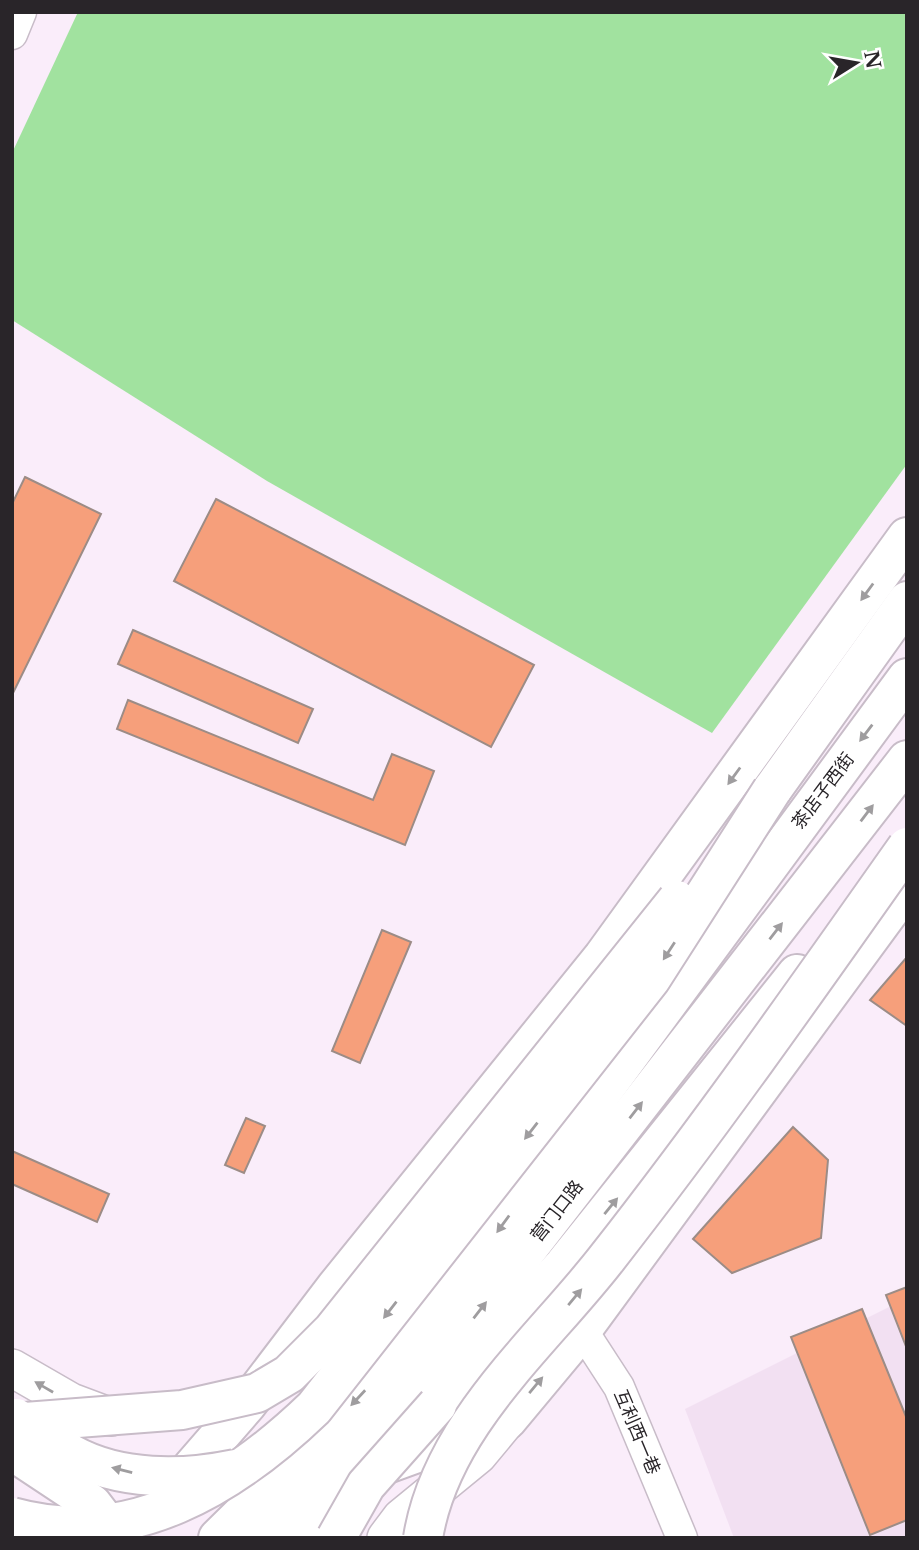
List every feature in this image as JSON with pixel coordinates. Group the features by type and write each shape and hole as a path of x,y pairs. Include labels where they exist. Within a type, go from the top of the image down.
{"main road":[{"path":"131,1538 247,1404 336,1287 604,957 907,537"},
{"path":"12,1517 76,1530 151,1520 194,1503 220,1487 280,1440 314,1408 651,979 772,790 907,601"},
{"name":"茶店子西街","path":"738,905 907,678"},
{"name":"营门口路","path":"265,1538 313,1492 464,1331 907,760"},
{"path":"12,1423 182,1410 257,1393 289,1374 332,1331 667,912 772,790"},
{"path":"337,1538 366,1485 564,1265 907,836"},
{"path":"423,1538 432,1503 463,1437 496,1390 615,1248 774,1036 907,847"},
{"path":"300,1538 365,1472 507,1420 582,1330 907,887"},
{"name":"营门口路","path":"218,1538 327,1431 446,1304 738,905"},
{"path":"12,1416 73,1455 135,1474 167,1477 195,1477 280,1457 327,1431"},
{"path":"12,1451 92,1504 118,1538"},
{"path":"290,1538 291,1517 313,1492"}],"street":[{"path":"12,34 22,12"},
{"name":"互利西一巷","path":"582,1330 619,1387 682,1538"},
{"path":"12,1368 71,1402 133,1426 171,1426 210,1420 247,1404"},
{"path":"386,1538 401,1518 478,1455 507,1420"}],"shaded area":[{"path":"907,1298 907,1538 734,1538 685,1409"}],"green space":[{"path":"78,12 907,12 907,464 712,733 267,481 12,320 12,153"}],"building":[{"path":"25,477 101,514 12,695 12,504"},
{"path":"216,499 534,665 491,747 174,581"},
{"path":"133,630 313,709 298,743 118,664"},
{"path":"128,700 373,800 392,754 434,771 405,845 117,729"},
{"path":"382,930 411,942 360,1063 332,1051"},
{"path":"907,957 907,1026 870,1000"},
{"path":"246,1118 265,1126 244,1173 225,1165"},
{"path":"793,1127 828,1160 821,1238 732,1273 693,1239"},
{"path":"12,1151 109,1194 97,1222 12,1184"},
{"path":"907,1287 907,1349 886,1295"},
{"path":"862,1309 907,1419 907,1520 870,1535 791,1337"}]}
